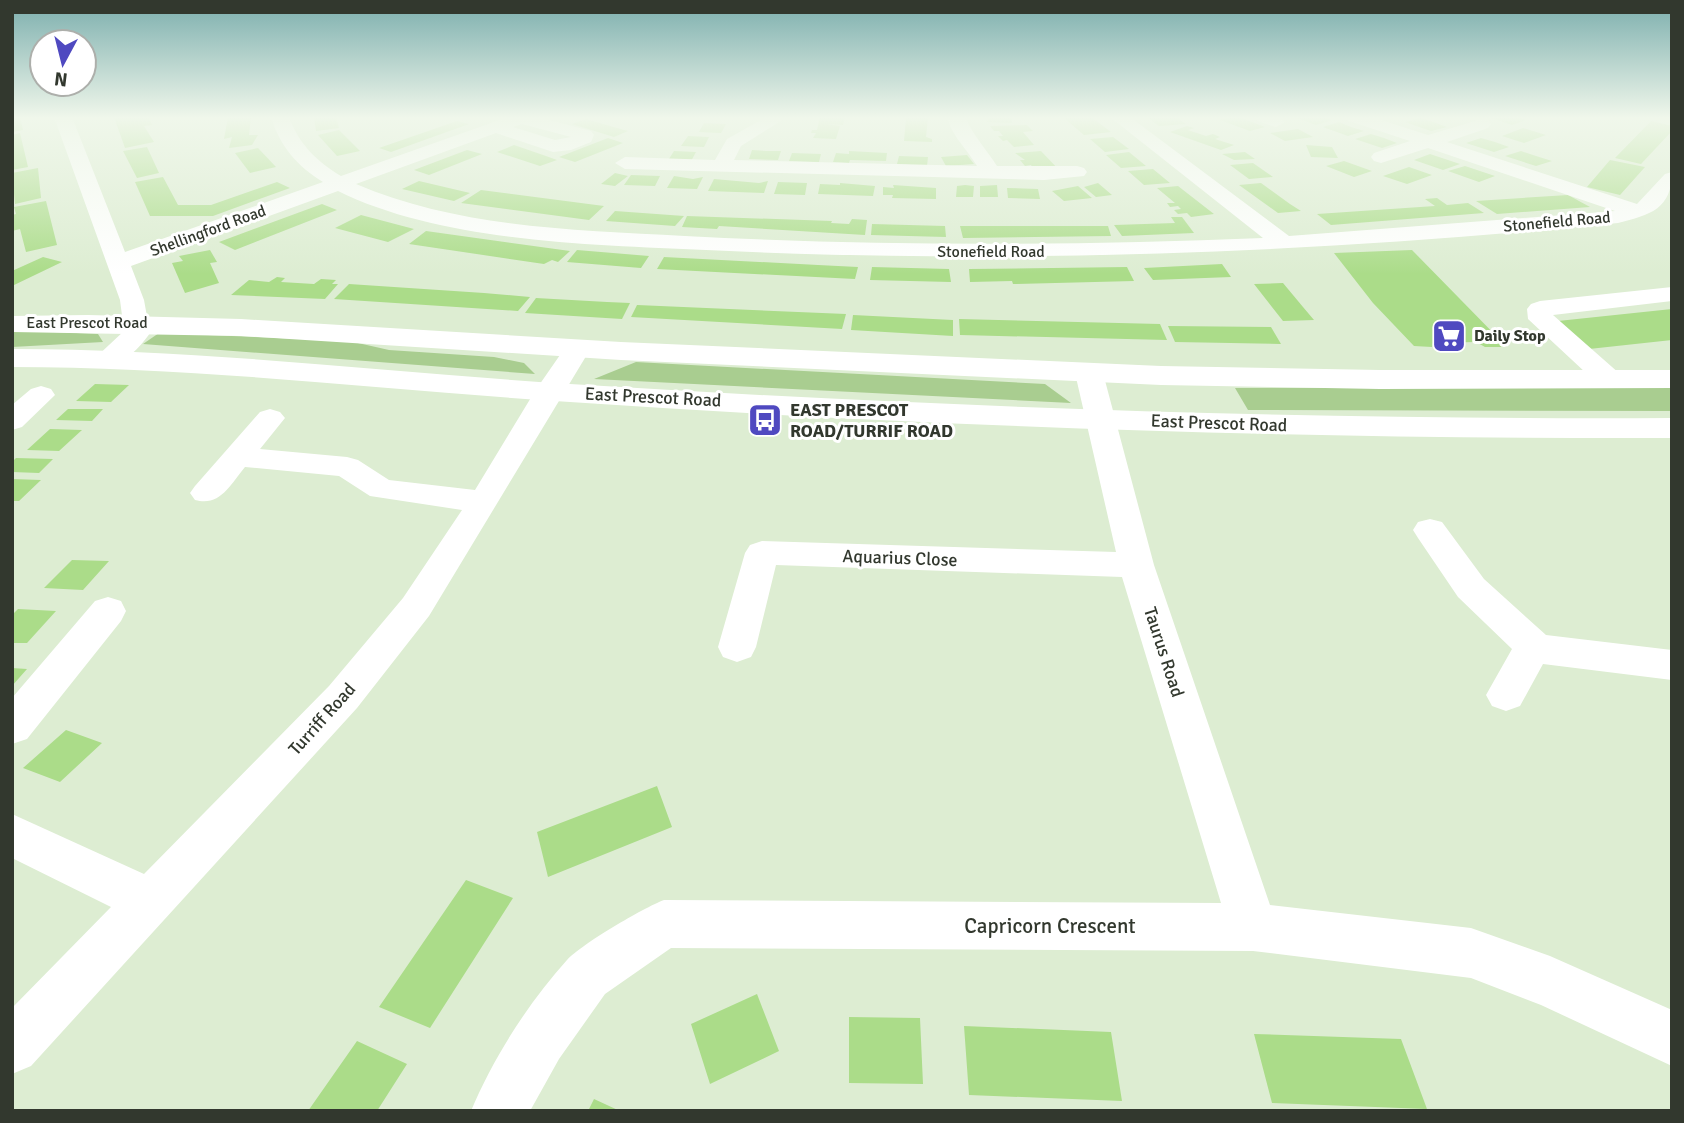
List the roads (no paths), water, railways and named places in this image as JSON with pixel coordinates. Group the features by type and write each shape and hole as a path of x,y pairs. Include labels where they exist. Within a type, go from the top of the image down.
{"highway":[{"name":"East Prescot Road","path":"12,324 262,326 578,348 1089,373 1672,379"},
{"name":"East Prescot Road","path":"12,358 269,366 549,391 919,413 1410,428 1672,428"}],"street":[{"path":"82,169 132,300 137,332 108,359"},
{"name":"Stonefield Road","path":"321,169 340,183 388,203 468,221 674,242 957,253 1154,250 1285,244 1603,219 1643,210"},
{"name":"Shellingford Road","path":"117,263 377,169"},
{"path":"874,169 1058,174 1077,172"},
{"path":"1188,169 1285,244"},
{"path":"1516,169 1643,210 1672,178"},
{"path":"1610,380 1541,319 1540,309 1672,294"},
{"name":"Turriff Road","path":"12,1047 343,697 416,607 578,348"},
{"name":"Taurus Road","path":"1089,373 1136,565 1253,927"},
{"path":"12,421 40,395"},
{"path":"206,493 240,457 270,418"},
{"path":"240,457 347,467 381,489 484,502"},
{"path":"1430,530 1471,588 1533,646 1553,652 1672,665"},
{"name":"Aquarius Close","path":"737,647 762,553 1136,565"},
{"path":"12,727 108,611"},
{"path":"1506,695 1533,646"},
{"path":"12,835 151,902"},
{"name":"Capricorn Crescent","path":"499,1111 540,1040 587,976 664,924 1253,927 1471,953 1550,982 1633,1018 1672,1039"}],"place":[{"name":"Daily Stop","path":"1449,336"},
{"name":"EAST PRESCOT ROAD/TURRIF ROAD","path":"765,420"}]}
